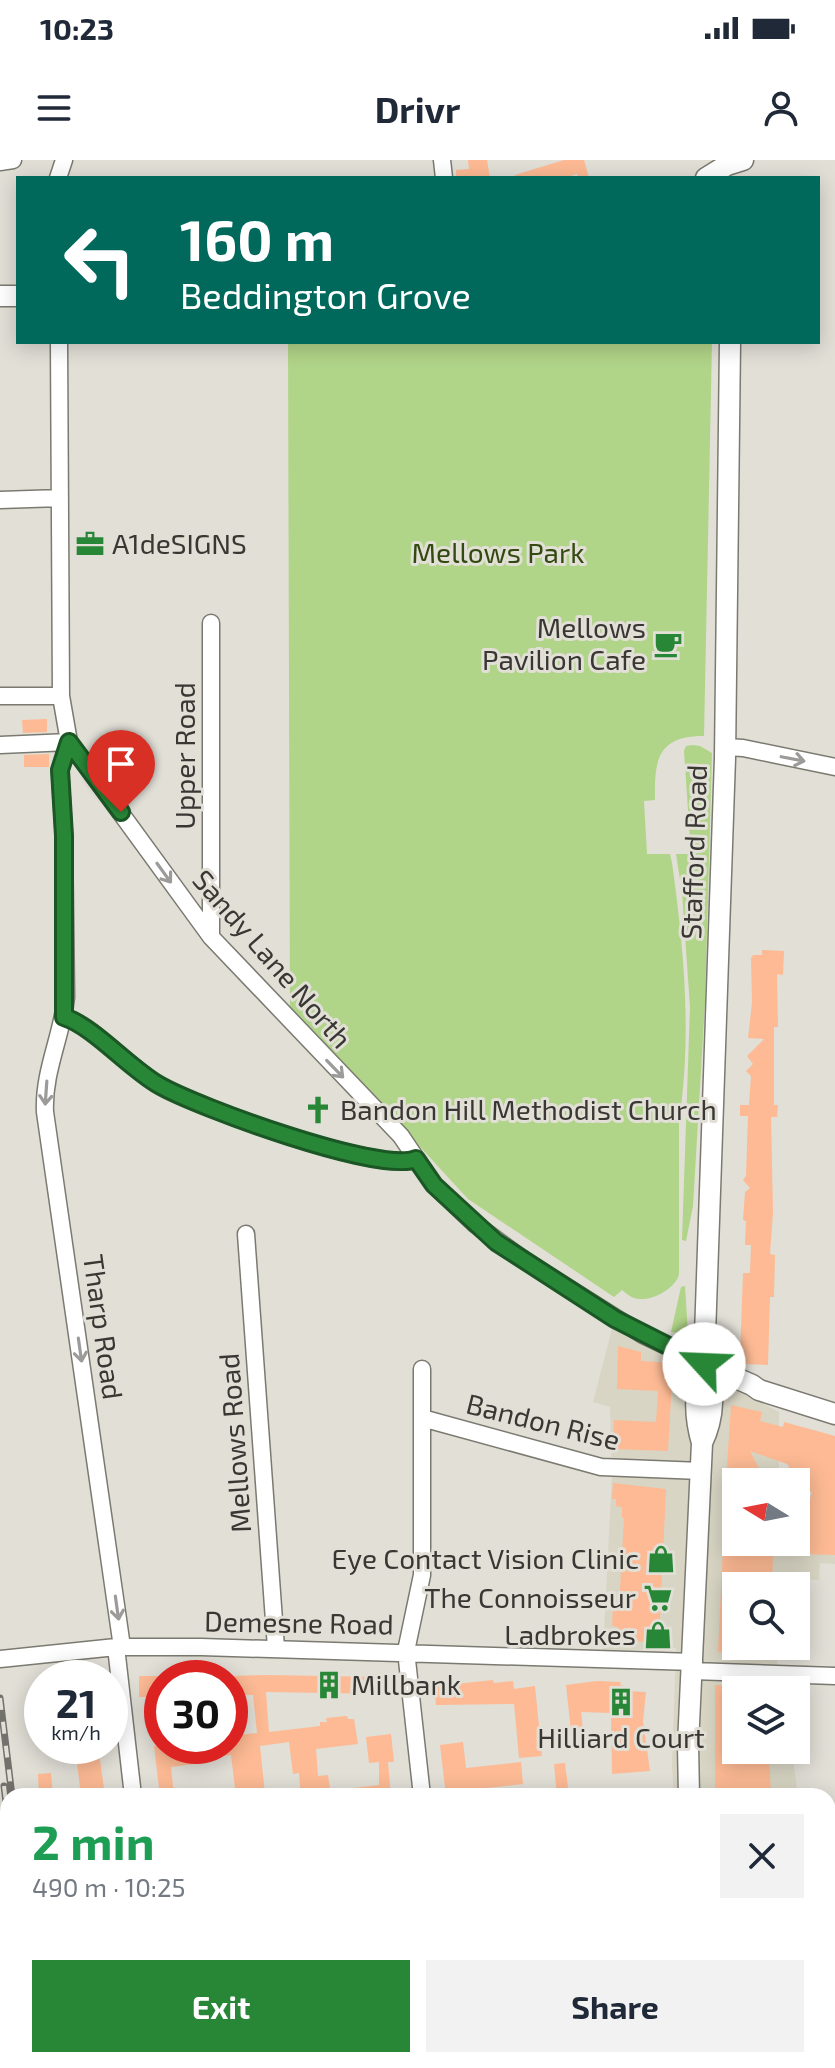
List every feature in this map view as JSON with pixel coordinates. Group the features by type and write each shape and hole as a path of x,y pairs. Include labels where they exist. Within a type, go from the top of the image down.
{"main road":[{"path":"710,176 730,165"},
{"name":"Stafford Road","path":"689,1788 688,1745 702,1443 695,1420 696,1384 704,1364 725,747 730,344"},
{"path":"704,1364 759,1390 835,1414"},
{"name":"Stafford Road","path":"702,1443 710,1426 712,1406 712,1380 704,1364"},
{"path":"712,1406 727,1392 759,1390"}],"street":[{"path":"0,162 13,160"},
{"name":"Sandy Lane North","path":"59,344 61,696 69,742 211,937 401,1136 426,1175 496,1242 633,1329 704,1364"},
{"path":"0,500 60,498"},
{"name":"Upper Road","path":"211,623 211,937"},
{"path":"0,696 61,696"},
{"path":"0,745 69,742"},
{"name":"Tharp Road","path":"69,742 60,770 64,836 64,1017 47,1077 45,1112 119,1647 132,1788"},
{"path":"725,747 835,767"},
{"path":"64,1017 84,1027 160,1086 225,1115 282,1134 388,1161 407,1163 416,1159"},
{"name":"Mellows Road","path":"246,1234 276,1648"},
{"name":"Bandon Rise","path":"421,1788 406,1651 422,1575 422,1369"},
{"name":"Bandon Rise","path":"422,1418 601,1467 701,1471"},
{"name":"Demesne Road","path":"0,1659 119,1647 276,1648 406,1651 835,1676"}],"shaded area":[{"path":"612,1329 681,1360 779,1412 779,1468 722,1468 722,1556 810,1556 810,1539 835,1533 835,1564 820,1563 819,1580 810,1580 810,1572 722,1572 722,1660 777,1660 777,1676 722,1676 722,1764 794,1764 797,1788 673,1788 676,1648 603,1651 612,1476 610,1407 593,1402"}],"green space":[{"name":"Mellows Park","path":"288,344 712,344 704,736 677,740 668,745 658,762 655,800 644,801 647,854 670,854 672,863 685,992 685,1057 679,1121 679,1274 674,1284 646,1299 637,1299 622,1290 614,1297 468,1199 423,1150 290,1022"},
{"path":"693,745 712,753 705,1003 693,1206 686,1241 682,1240 690,1007 682,892 676,854 691,854 684,751 686,746"},
{"path":"685,1286 688,1334 671,1332 681,1287"}],"building":[{"path":"468,160 487,160 490,176 456,176 456,170 469,169"},
{"path":"564,160 584,160 588,176 577,174 515,175"},
{"path":"47,719 47,732 23,733 22,720"},
{"path":"49,754 49,767 24,767 24,755"},
{"path":"762,950 784,951 783,975 777,974 778,1027 774,1027 774,1105 778,1105 777,1117 771,1117 773,1212 770,1254 775,1255 768,1365 742,1364 743,1354 740,1354 743,1273 750,1273 751,1245 745,1245 746,1221 743,1220 745,1192 750,1188 743,1180 746,1176 748,1116 740,1116 740,1105 749,1105 751,1076 746,1071 753,1064 747,1056 764,1039 748,1038 752,1003 751,958 762,955"},
{"path":"618,1346 641,1352 641,1361 673,1363 668,1451 613,1449 614,1420 656,1422 658,1391 617,1389"},
{"path":"731,1405 762,1412 760,1421 783,1427 784,1422 835,1436 835,1555 810,1554 810,1468 788,1468 787,1464 750,1451 759,1468 727,1468"},
{"path":"613,1483 666,1489 659,1642 617,1641 618,1627 612,1626 613,1607 619,1607 624,1518 622,1507 616,1506 616,1499 612,1499"},
{"path":"723,1556 773,1556 772,1572 722,1572 722,1652 718,1652"},
{"path":"139,1676 144,1676 144,1697 139,1697"},
{"path":"248,1676 383,1677 383,1694 266,1692 269,1732 320,1726 320,1722 327,1722 326,1718 347,1716 354,1719 358,1744 316,1749 318,1776 328,1775 330,1788 300,1788 299,1773 293,1774 289,1742 260,1746 264,1788 235,1788 232,1764 248,1764 248,1734 257,1733 253,1695 248,1695"},
{"path":"493,1680 494,1683 513,1681 514,1689 535,1686 542,1756 519,1758 514,1704 436,1705 434,1683"},
{"path":"621,1682 625,1691 646,1692 643,1721 650,1771 612,1774 611,1713 581,1712 583,1730 571,1731 566,1685"},
{"path":"715,1685 722,1685 722,1764 769,1764 771,1788 715,1788"},
{"path":"391,1734 394,1762 388,1762 390,1788 354,1788 379,1785 379,1762 369,1763 366,1737"},
{"path":"463,1742 466,1768 521,1762 523,1784 445,1788 440,1745"},
{"path":"565,1763 568,1788 556,1788 554,1764"},
{"path":"77,1764 101,1764 104,1788 80,1788"},
{"path":"156,1764 194,1764 171,1767 173,1788 159,1788"},
{"path":"51,1773 52,1788 39,1788 38,1774"}],"railway":[{"path":"0,1698 11,1788"}],"place":[{"name":"A1deSIGNS","path":"90,544"},
{"name":"Mellows Pavilion Cafe","path":"668,644"},
{"name":"Bandon Hill Methodist Church","path":"318,1110"},
{"name":"Eye Contact Vision Clinic","path":"661,1559"},
{"name":"The Connoisseur","path":"658,1598"},
{"name":"Ladbrokes","path":"658,1635"},
{"name":"Millbank","path":"329,1685"},
{"name":"Hilliard Court","path":"621,1702"}],"route":[{"path":"121,812 69,742 60,770 64,836 64,1017 84,1027 160,1086 225,1115 282,1134 388,1161 407,1163 416,1159 434,1185 496,1242 615,1319 704,1364"}]}
